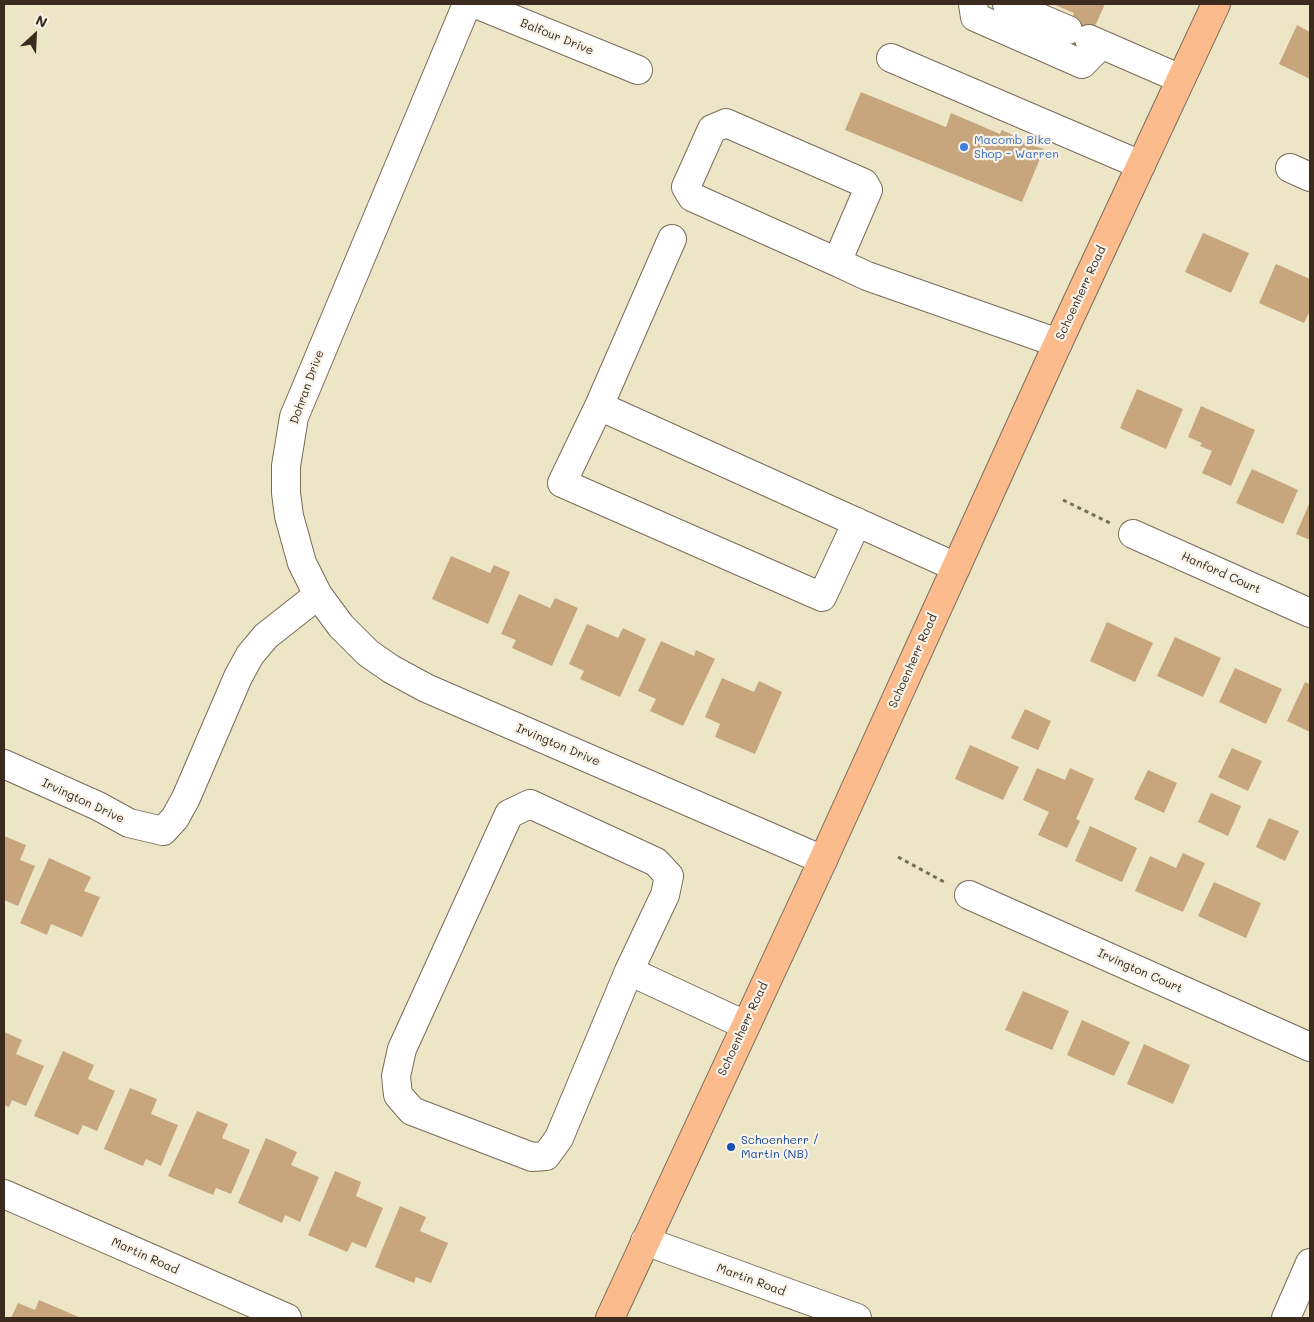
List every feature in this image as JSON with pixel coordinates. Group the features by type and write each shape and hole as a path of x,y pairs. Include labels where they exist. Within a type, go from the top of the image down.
{"main road":[{"name":"Schoenherr Road","path":"610,1318 823,860 1058,343 1216,4"}],"street":[{"name":"Dohran Drive","path":"318,595 302,563 289,516 286,466 294,417 301,394 467,4"},
{"name":"Balfour Drive","path":"476,4 638,70"},
{"path":"973,4 975,17 1082,64 1086,38"},
{"path":"1007,4 1182,79"},
{"path":"891,58 1141,165"},
{"path":"837,262 868,190 864,183 726,122 712,129 686,187 692,197 868,276 1058,343"},
{"path":"672,239 599,406 562,483 822,597 857,522"},
{"path":"599,406 956,567"},
{"name":"Hanford Court","path":"1133,534 1310,613"},
{"name":"Irvington Drive","path":"4,764 98,806 129,823 163,832 175,818 186,798 238,676 250,655 266,636 318,595 341,626 368,653 400,674 435,692 823,860"},
{"path":"530,804 656,862 669,876 665,895 629,972 558,1138 546,1156 532,1157 412,1111 398,1095 396,1076 402,1048 509,814 530,804"},
{"name":"Irvington Court","path":"969,895 1310,1047"},
{"path":"629,972 746,1025"},
{"name":"Martin Road","path":"4,1194 287,1318"},
{"name":"Martin Road","path":"645,1241 857,1318"},
{"path":"1286,1318 1310,1263"}],"path":[{"path":"1064,500 1133,534"},
{"path":"898,857 969,895"}],"building":[{"path":"1053,4 1105,4 1081,57 1062,48 1074,13"},
{"path":"1297,25 1310,32 1310,79 1279,64"},
{"name":"Macomb Bike Shop - Warren","path":"861,92 946,127 951,113 1000,134 1002,130 1015,136 1013,139 1044,149 1022,202 845,130"},
{"path":"1203,233 1249,253 1231,293 1185,272"},
{"path":"1276,264 1310,279 1310,311 1304,323 1259,303"},
{"path":"1137,389 1183,409 1166,449 1120,428"},
{"path":"1201,406 1255,430 1231,486 1202,473 1212,451 1200,446 1202,443 1188,437"},
{"path":"1252,469 1298,490 1283,524 1236,503"},
{"path":"1310,502 1310,540 1296,534"},
{"path":"451,556 490,573 494,565 510,572 488,624 432,599"},
{"path":"519,594 550,608 555,598 578,608 552,666 512,648 516,640 501,634"},
{"path":"1107,622 1153,643 1135,682 1090,661"},
{"path":"587,624 618,638 623,628 646,639 620,697 580,679 584,671 569,664"},
{"path":"1175,637 1221,658 1203,697 1157,676"},
{"path":"661,641 694,656 696,650 715,659 683,726 650,711 656,699 638,691"},
{"path":"1235,668 1282,689 1266,724 1219,702"},
{"path":"722,678 754,692 759,681 782,692 755,754 715,737 720,724 705,717"},
{"path":"1305,682 1310,684 1310,732 1287,721"},
{"path":"1025,709 1051,721 1038,750 1011,738"},
{"path":"970,745 1019,767 1003,800 955,779"},
{"path":"1232,748 1262,761 1248,791 1218,777"},
{"path":"1037,768 1065,780 1070,768 1094,779 1076,819 1080,821 1067,848 1038,835 1049,812 1023,800"},
{"path":"1148,770 1177,783 1164,813 1134,799"},
{"path":"1211,793 1241,806 1228,836 1198,822"},
{"path":"1269,818 1299,831 1285,861 1256,847"},
{"path":"1090,826 1137,848 1122,882 1075,861"},
{"path":"4,836 26,845 20,860 35,866 18,906 4,900"},
{"path":"1183,853 1205,863 1183,912 1135,891 1150,856 1176,868"},
{"path":"49,858 91,877 84,891 100,897 82,937 51,924 47,935 20,923"},
{"path":"1214,882 1261,903 1246,938 1198,916"},
{"path":"1023,991 1069,1011 1052,1050 1005,1030"},
{"path":"1082,1020 1130,1042 1114,1076 1067,1055"},
{"path":"4,1032 22,1040 16,1054 44,1066 26,1106 12,1100 9,1107 4,1105"},
{"path":"1144,1044 1190,1065 1173,1104 1127,1084"},
{"path":"63,1051 94,1065 88,1079 115,1091 97,1131 83,1125 78,1135 34,1116"},
{"path":"130,1088 157,1099 151,1114 178,1125 161,1166 146,1159 143,1166 104,1149"},
{"path":"197,1111 228,1124 222,1138 250,1150 231,1194 216,1188 213,1195 168,1176"},
{"path":"266,1138 297,1152 291,1165 319,1177 300,1222 285,1215 282,1223 238,1203"},
{"path":"335,1171 361,1182 356,1196 383,1208 366,1248 352,1242 347,1252 308,1235"},
{"path":"400,1206 426,1217 420,1231 448,1243 431,1283 416,1277 414,1283 375,1267"},
{"path":"39,1300 81,1318 11,1318 18,1303 35,1310"}],"place":[{"name":"Macomb Bike Shop - Warren","path":"964,147"},
{"name":"Schoenherr / Martin (NB)","path":"731,1147"}]}
